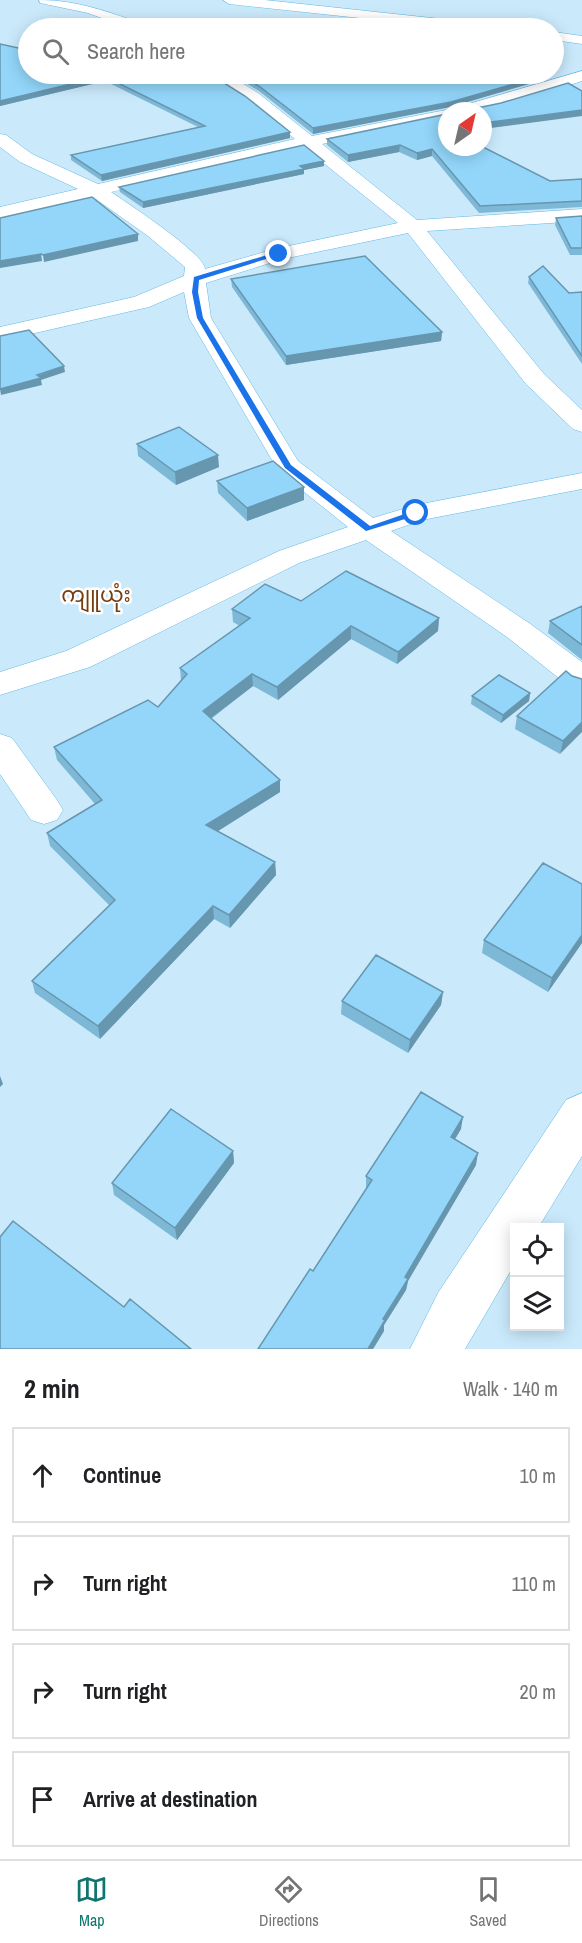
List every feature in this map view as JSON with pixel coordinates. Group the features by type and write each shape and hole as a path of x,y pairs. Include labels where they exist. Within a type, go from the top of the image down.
{"street":[{"path":"45,0 92,9 115,18"},
{"path":"229,0 396,18"},
{"path":"564,37 582,40"},
{"path":"564,82 582,76"},
{"path":"233,84 252,96 413,226 535,379 582,424"},
{"path":"492,104 557,84"},
{"path":"0,213 438,115"},
{"path":"0,139 26,158 96,190 155,232 195,265 195,292 200,318 288,466 369,529 518,630 582,679"},
{"path":"0,333 141,302 196,279 279,254 413,226 582,215"},
{"path":"0,684 78,660 289,557 369,529 416,513 582,481"},
{"path":"0,747 44,810"},
{"path":"437,1349 456,1311 582,1115"}],"building":[{"path":"0,44 18,48 18,84 71,84 0,101"},
{"path":"568,83 582,91 582,110 492,122 492,105"},
{"path":"120,84 226,84 245,96 290,132 101,175 71,155 205,126"},
{"path":"256,84 514,84 451,102 438,102 438,104 313,128"},
{"path":"438,116 438,156 492,156 492,152 550,181 582,179 582,201 480,206 432,149 417,153 400,145 348,155 327,139"},
{"path":"304,145 324,161 300,166 304,169 143,202 119,187"},
{"path":"92,197 138,234 43,255 0,261 0,218"},
{"path":"582,216 582,248 571,248 556,218"},
{"path":"365,256 442,332 286,356 231,279"},
{"path":"543,266 569,293 582,292 582,356 529,277"},
{"path":"29,330 64,366 37,375 41,378 0,389 0,336"},
{"path":"179,427 218,455 175,472 137,444"},
{"path":"273,461 304,487 247,508 217,481"},
{"path":"346,571 439,618 398,652 351,626 277,687 252,674 203,711 280,780 206,825 275,862 229,915 213,906 98,1026 32,981 115,900 47,833 102,800 54,747 148,700 158,707 187,674 180,668 250,618 232,609 265,584 301,601"},
{"path":"582,606 582,645 550,621"},
{"path":"566,671 582,679 582,722 563,741 517,716"},
{"path":"499,675 530,693 503,715 472,696"},
{"path":"543,863 582,884 582,935 552,978 484,940"},
{"path":"376,955 443,992 410,1040 342,1001"},
{"path":"421,1092 463,1117 451,1137 478,1153 405,1277 408,1279 383,1319 385,1320 368,1349 258,1349 310,1269 313,1271 372,1180 366,1176"},
{"path":"171,1109 233,1151 175,1228 112,1183"},
{"path":"13,1221 124,1307 130,1299 191,1349 0,1349 0,1237"}],"district":[{"name":"ကျူယုံး","path":"96,594"}],"route":[{"path":"279,254 196,279 195,292 200,318 261,416 288,466 369,529 416,513"}]}
